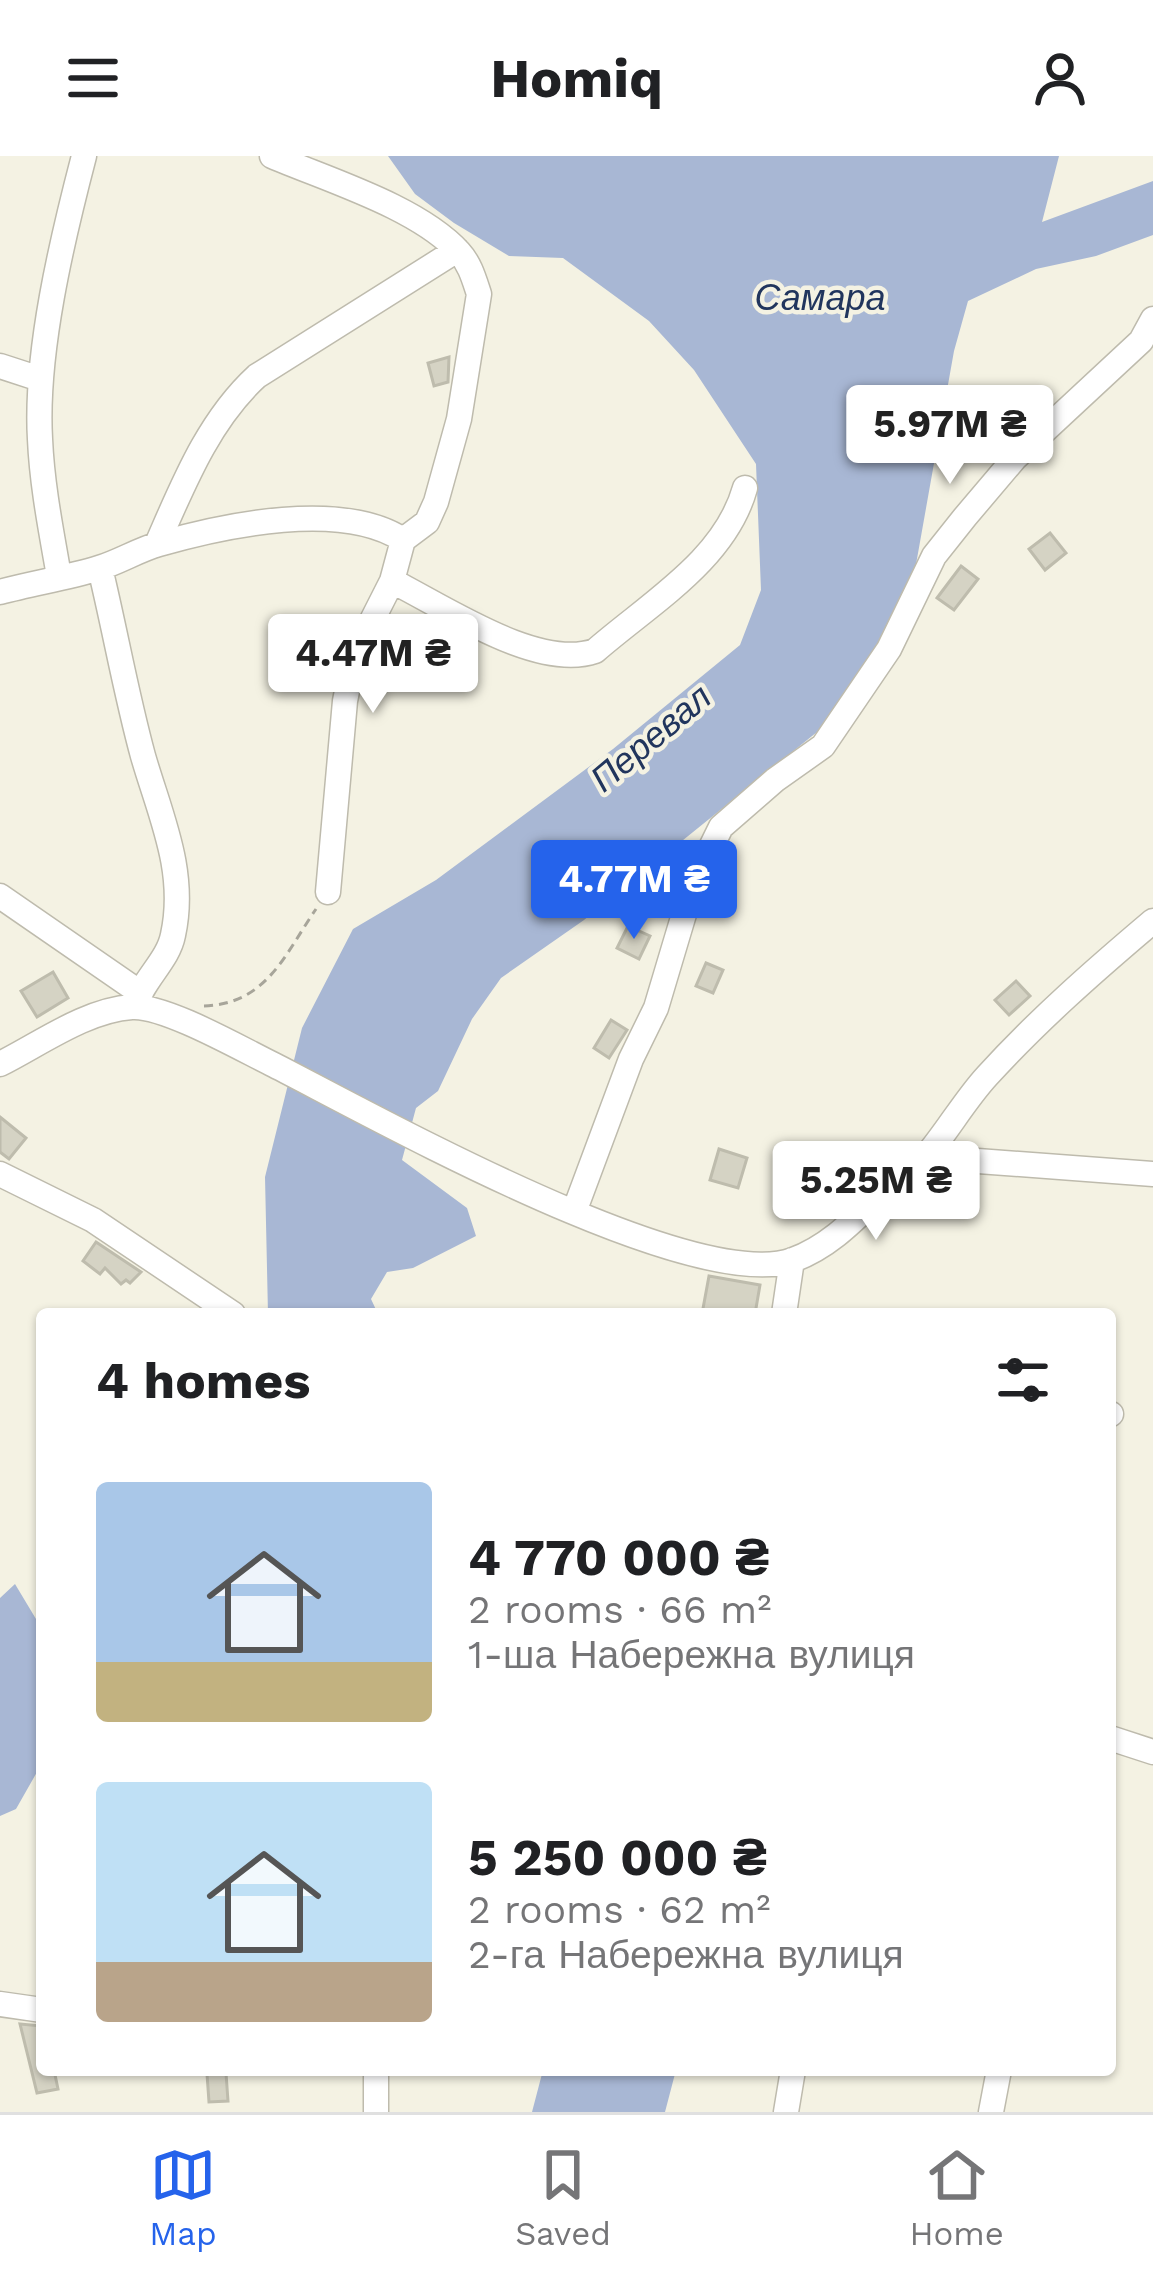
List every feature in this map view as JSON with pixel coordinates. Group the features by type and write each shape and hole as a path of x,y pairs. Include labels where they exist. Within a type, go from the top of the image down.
{"street":[{"path":"58,576 40,436 40,379 84,156"},
{"path":"272,156 411,217 457,250 472,270 479,294 459,419 428,522 403,540 392,581 354,656 345,700 328,892"},
{"path":"157,544 197,458 231,400 257,376 457,250"},
{"path":"574,1212 656,1008 693,884 721,826 823,746 890,649 934,556 964,517 1015,458 1149,338"},
{"path":"0,366 40,379"},
{"path":"392,581 519,647 575,658 595,650 718,546 738,514 745,488"},
{"path":"0,592 100,568 157,544 236,526 302,518 364,525 403,540"},
{"path":"0,1064 137,999 173,940 178,889 168,832 143,755 100,568"},
{"path":"0,896 137,999 470,1165 574,1212 727,1264 764,1267 823,1246 857,1220 902,1174 923,1161 986,1078 1084,979 1153,921"},
{"path":"923,1161 1153,1174"},
{"path":"0,1174 93,1220 224,1308"},
{"path":"785,1308 792,1260"},
{"path":"1116,1746 1153,1752"},
{"path":"0,2004 36,2009"},
{"path":"376,2076 376,2112"},
{"path":"786,2112 792,2076"},
{"path":"991,2112 998,2076"}],"path":[{"path":"198,1006 233,1002 260,988 290,955 299,933 328,892"}],"water":[{"name":"Самара","path":"388,156 1059,156 1042,222 1153,181 1153,235 1096,256 1036,269 968,301 954,351 915,570 894,632 817,732 584,920 501,978 472,1019 438,1091 416,1108 402,1160 467,1208 476,1236 413,1268 387,1272 371,1299 375,1308 268,1308 265,1177 302,1028 353,929 436,880 613,749 740,645 761,590 756,464 694,370 649,321 563,258 509,256 415,194"},
{"path":"15,1584 36,1619 36,1774 16,1809 0,1816 0,1598"},
{"path":"541,2076 674,2076 665,2112 532,2112"}],"building":[{"path":"449,357 448,382 434,386 428,363"},
{"path":"1050,533 1066,553 1045,570 1029,549"},
{"path":"961,566 978,579 954,610 937,598"},
{"path":"628,926 650,936 639,959 617,948"},
{"path":"706,963 723,970 713,993 696,986"},
{"path":"53,972 68,998 37,1017 21,991"},
{"path":"1016,981 1030,996 1009,1015 995,1000"},
{"path":"611,1020 627,1030 609,1058 594,1048"},
{"path":"0,1117 26,1138 9,1159 0,1152"},
{"path":"719,1149 747,1158 738,1188 710,1180"},
{"path":"96,1242 141,1272 130,1283 121,1284 105,1268 100,1274 83,1261"},
{"path":"709,1276 760,1285 756,1308 703,1308"},
{"path":"20,2024 36,2025 36,2076 55,2076 58,2089 37,2093"},
{"path":"207,2076 226,2076 228,2101 209,2102"}],"water label":[{"name":"Перевал","path":"651,738"}]}
